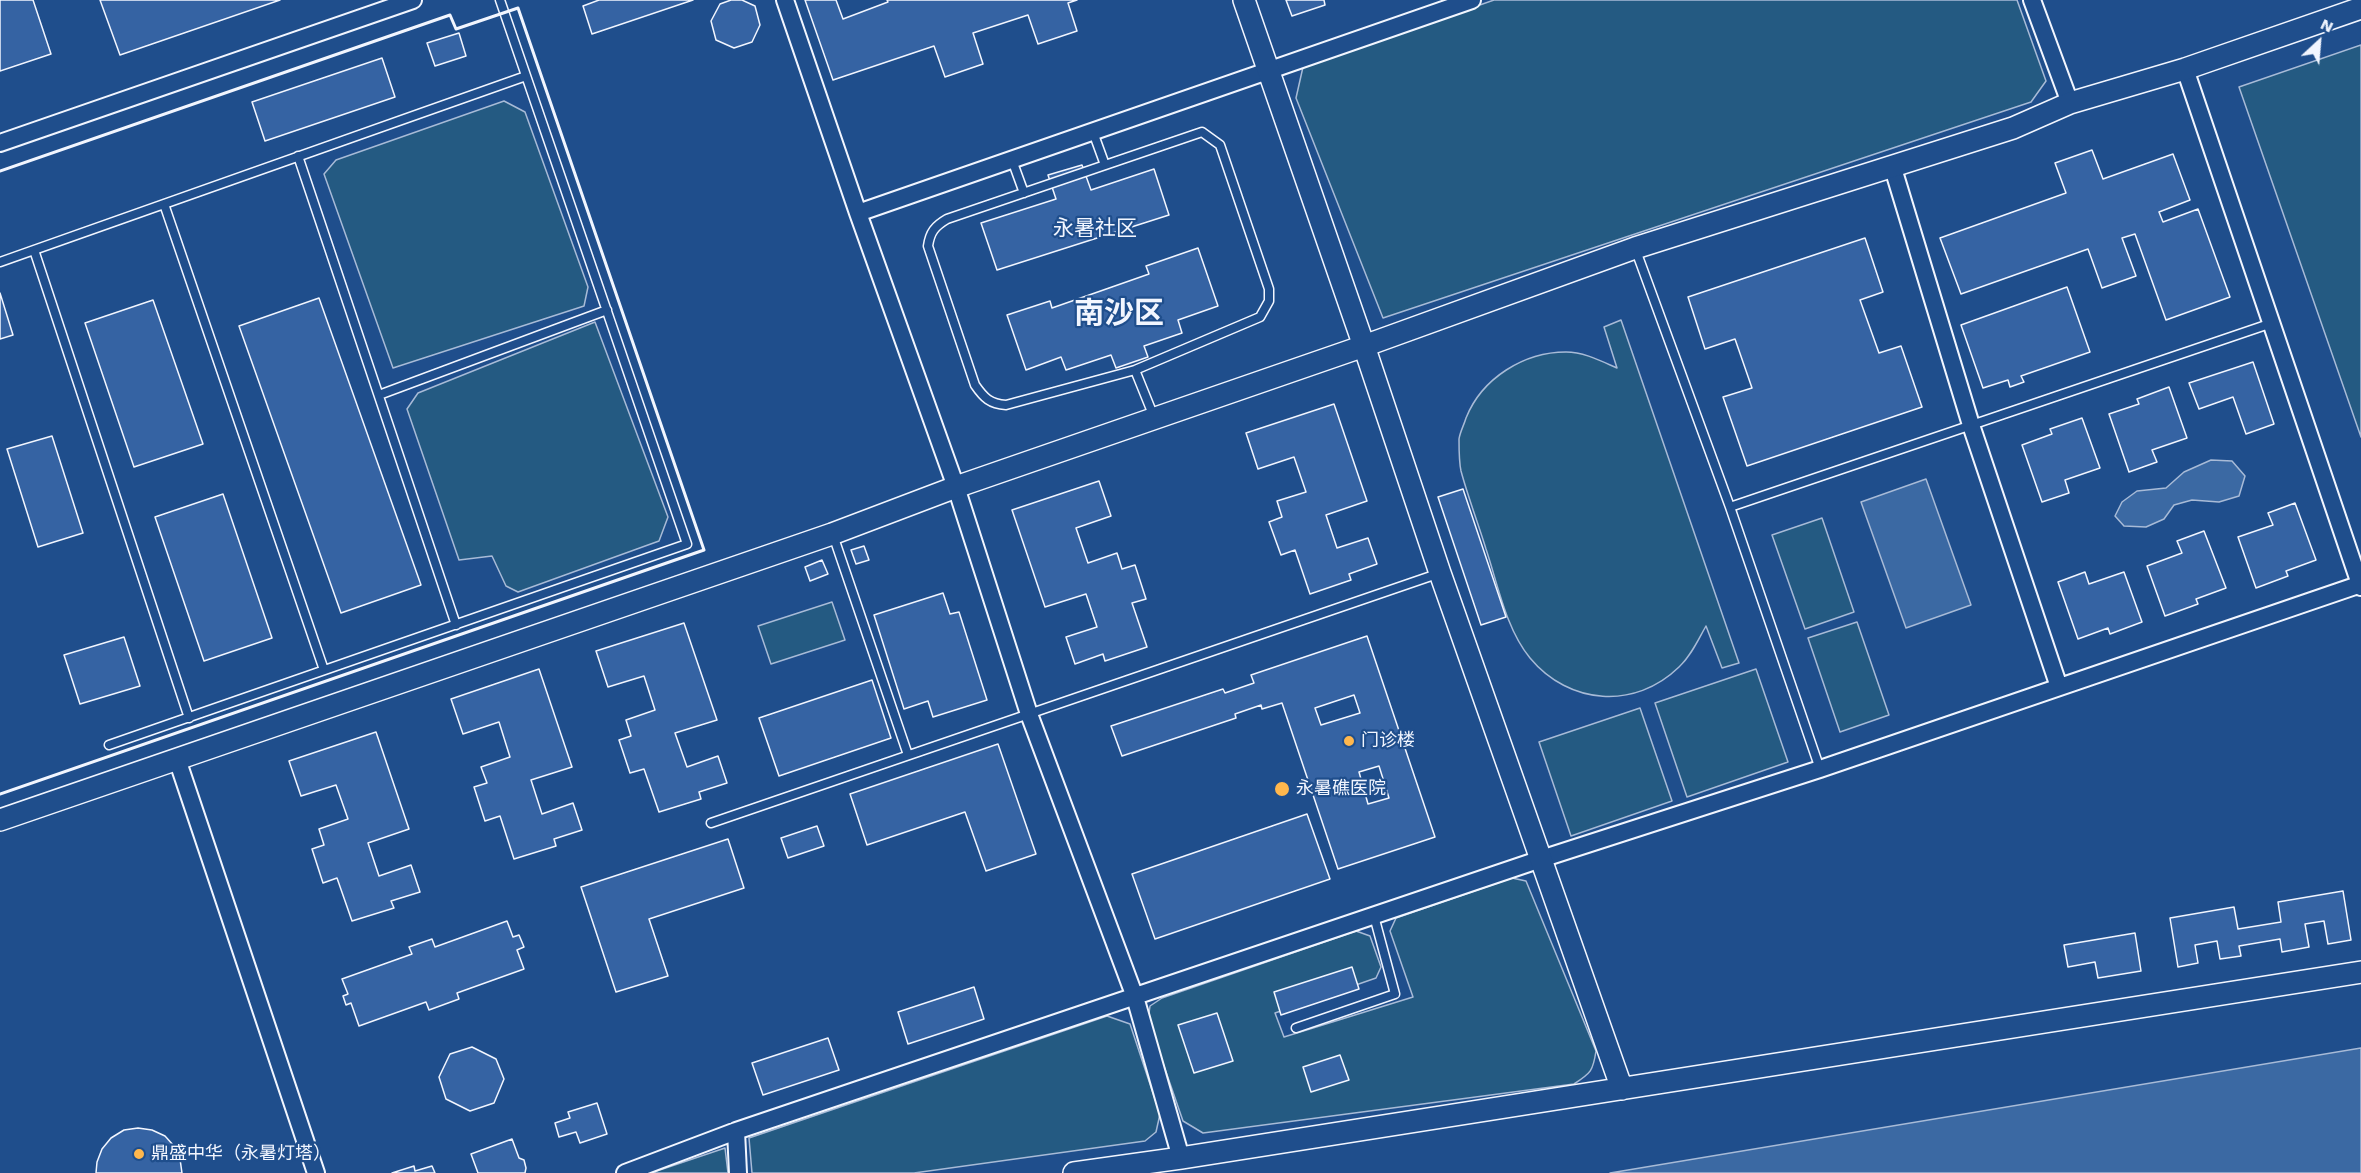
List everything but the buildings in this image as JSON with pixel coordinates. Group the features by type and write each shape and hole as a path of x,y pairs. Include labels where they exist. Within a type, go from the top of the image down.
{"street":[{"path":"0,143 414,0"},
{"path":"785,0 956,487 1029,714 1135,997 1180,1158"},
{"path":"1244,0 1440,573 1622,1089"},
{"path":"858,213 1472,0"},
{"path":"2032,0 2070,103"},
{"path":"0,820 832,534 956,487 1364,346 1635,248 2013,128 2070,103 2185,69 2361,8"},
{"path":"625,1173 736,1131 1540,859 1820,769 2361,585 2185,69"},
{"path":"1892,165 1971,425 2059,687"},
{"path":"177,759 316,1173"},
{"path":"1074,1173 2361,972"},
{"path":"736,1131 738,1173"}],"lane":[{"path":"109,745 687,544 500,0"},
{"path":"0,262 526,76"},
{"path":"1093,132 1105,165"},
{"path":"1202,132 1220,145 1269,289 1269,301 1260,317 1135,370 1006,405 992,404 981,395 975,385 928,246 930,234 936,225 947,219 1105,165 1202,132"},
{"path":"298,156 456,625"},
{"path":"1012,160 1024,193"},
{"path":"164,204 324,670"},
{"path":"1635,248 1730,507 1820,769"},
{"path":"34,250 189,718"},
{"path":"379,395 607,310"},
{"path":"1730,507 2272,324"},
{"path":"1135,370 1154,418"},
{"path":"832,534 908,755"},
{"path":"711,823 1440,573"},
{"path":"1296,1028 1395,994 1374,916"}],"shaded area":[{"path":"1494,0 2017,0 2046,81 2031,102 1383,318 1296,98 1303,67"},
{"path":"2361,45 2361,437 2239,87"},
{"path":"504,101 525,112 588,287 584,306 393,368 324,174 336,160"},
{"path":"1621,320 1739,663 1722,668 1706,626 1687,658 1662,681 1643,690 1623,695 1603,696 1583,693 1546,674 1530,658 1515,634 1461,471 1459,439 1466,418 1482,391 1506,370 1520,362 1550,353 1573,352 1617,368 1604,327"},
{"path":"595,322 668,517 659,541 518,592 506,586 492,556 459,560 407,409 418,393"},
{"path":"2211,460 2232,461 2245,476 2239,496 2219,502 2192,500 2174,505 2164,519 2146,527 2124,526 2115,516 2122,502 2137,491 2166,488 2184,472"},
{"path":"1926,479 1971,605 1906,628 1861,502"},
{"path":"1822,518 1854,612 1805,629 1772,535"},
{"path":"832,602 845,640 771,664 758,626"},
{"path":"1857,622 1889,715 1840,732 1808,638"},
{"path":"1756,669 1788,762 1687,797 1655,703"},
{"path":"1640,708 1672,801 1571,836 1539,742"},
{"path":"1512,878 1526,881 1596,1051 1594,1063 1584,1077 1574,1084 1203,1133 1183,1121 1148,1020 1150,1006 1162,998 1356,931 1370,936 1381,967 1376,978 1275,1013 1284,1037 1413,997 1390,931 1396,918"},
{"path":"1107,1016 1130,1024 1160,1114 1156,1132 1145,1141 914,1173 752,1173 749,1138"},
{"path":"2361,1048 2361,1173 1610,1173"},
{"path":"725,1148 728,1173 651,1173"}],"wall":[{"path":"0,171 450,15 456,29 518,8 704,550 0,794"}],"place":[{"name":"门诊楼","path":"1349,741"},
{"name":"永暑礁医院","path":"1282,789"},
{"name":"鼎盛中华（永暑灯塔）","path":"139,1154"}],"district":[{"name":"永暑社区","path":"1095,229"},
{"name":"南沙区","path":"1119,314"}]}
